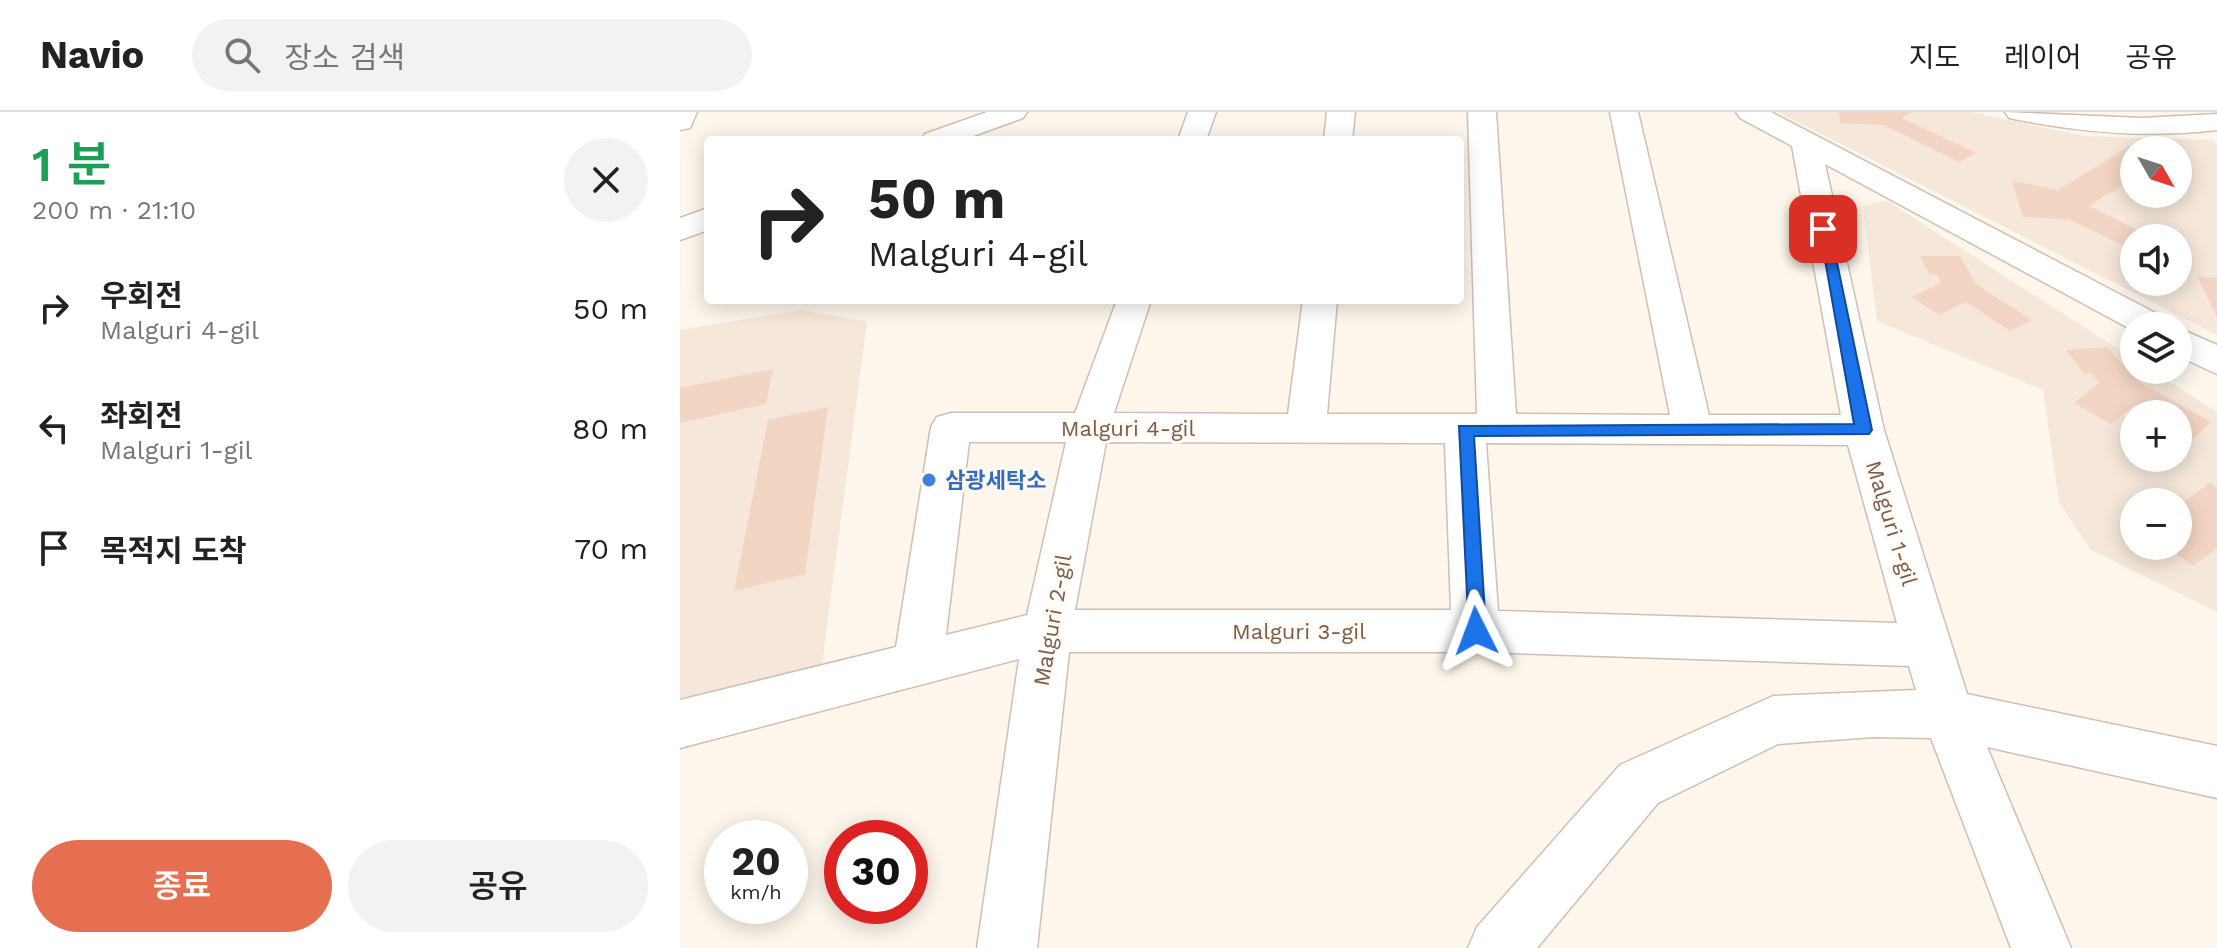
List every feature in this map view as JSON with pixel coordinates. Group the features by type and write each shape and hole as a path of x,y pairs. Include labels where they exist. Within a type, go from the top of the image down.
{"street":[{"path":"680,122 683,112"},
{"path":"946,136 1013,112"},
{"path":"1193,136 1202,112"},
{"path":"1338,136 1341,112"},
{"path":"1476,631 1481,430 1482,112"},
{"path":"1624,112 1693,431"},
{"path":"1750,112 2126,312"},
{"path":"2019,112 2104,126 2182,127 2217,122"},
{"name":"Malguri 1-gil","path":"1806,142 1864,430 1948,714 2041,948"},
{"path":"680,230 704,220"},
{"name":"Malguri 2-gil","path":"1007,948 1047,631 1089,428 1133,304"},
{"path":"1306,429 1320,304"},
{"path":"2192,348 2217,361"},
{"name":"Malguri 4-gil","path":"918,664 951,427 1864,430"},
{"name":"Malguri 3-gil","path":"680,724 1047,631 1476,631 1929,645"},
{"path":"1498,948 1639,784 1773,720 1873,713 1948,714 2217,772"}],"shaded area":[{"path":"1778,112 1971,112 2084,136 2120,137 2120,208 2192,208 2192,139 2212,140 2217,144 2217,335 2192,322 2192,312 2172,312 2140,296 2192,296 2192,224 2120,224 2120,286"},
{"path":"1887,201 2120,350 2120,384 2173,384 2217,412 2217,612 2091,550 2059,502 2043,390 1877,321 1863,206"},
{"path":"801,310 867,322 822,664 680,699 680,330"}],"building":[{"path":"1839,112 1914,112 1902,118 1976,153 1959,162 1884,125 1840,123"},
{"path":"2120,152 2120,187 2089,206 2126,224 2120,224 2120,244 2068,219 2023,217 2012,181 2058,190"},
{"path":"1920,256 1960,256 1976,284 2032,320 2010,331 1966,302 1939,315 1912,297 1941,283 1937,275 1930,275"},
{"path":"2197,276 2217,278 2217,317"},
{"path":"2107,347 2120,362 2120,384 2142,384 2171,400 2120,400 2120,417 2111,424 2074,403 2099,383 2091,373 2084,374 2066,350"},
{"path":"773,369 766,404 680,423 680,388"},
{"path":"828,407 805,574 734,591 768,420"},
{"path":"2192,411 2211,422 2192,438"},
{"path":"2210,483 2217,488 2217,548 2193,566 2185,560 2192,560 2192,496"}],"place":[{"name":"삼광세탁소","path":"929,480"}],"route":[{"path":"1476,631 1465,430 1864,430 1823,229"}]}
